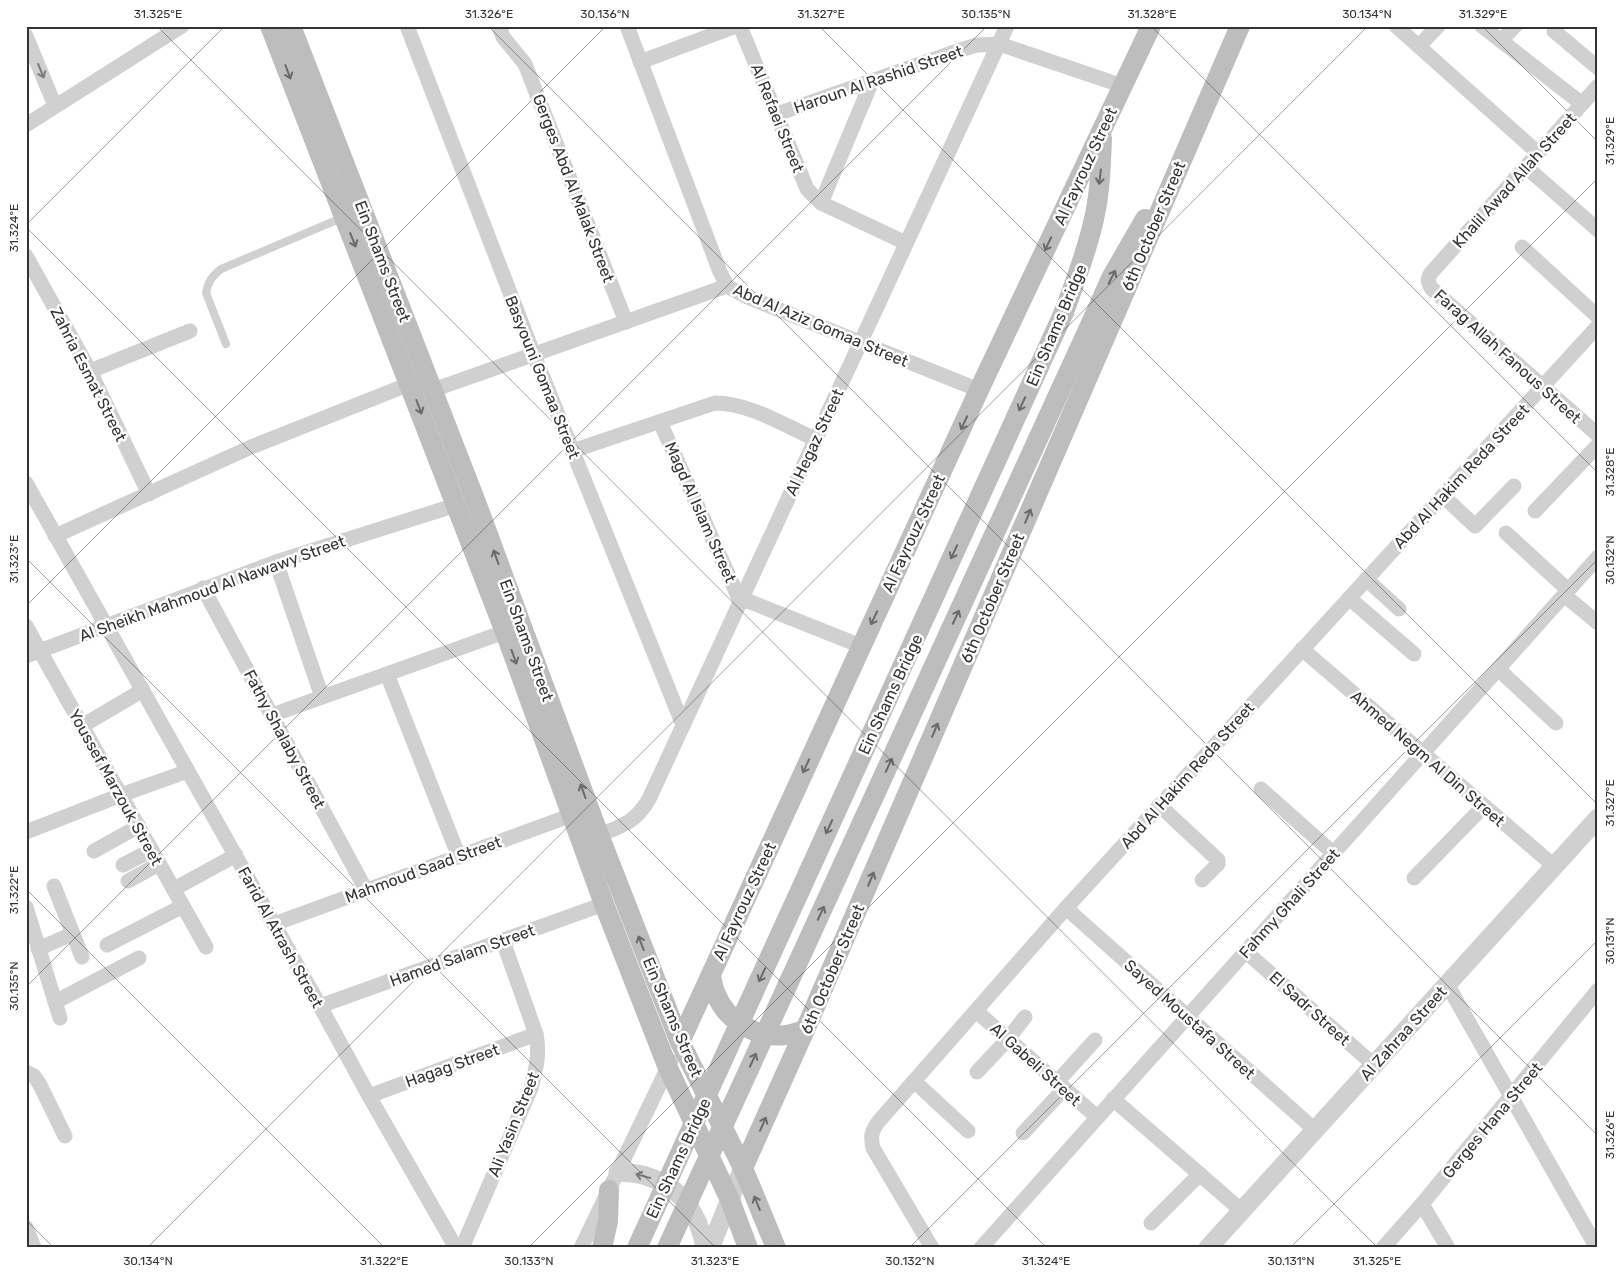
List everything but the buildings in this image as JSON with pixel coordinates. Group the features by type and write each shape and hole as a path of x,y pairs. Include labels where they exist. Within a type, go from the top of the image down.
{"main road":[{"name":"Ein Shams Street","path":"270,26 344,217 424,384 456,505 513,629 599,836 680,1042 743,1168 776,1248"},
{"name":"Ein Shams Street","path":"291,26 513,629 572,815 604,904 668,1068 730,1200 748,1248"},
{"name":"Al Fayrouz Street","path":"680,1042 979,390 1151,26"},
{"name":"6th October Street","path":"743,1168 805,1030 1240,26"},
{"name":"Ein Shams Bridge","path":"637,1248 1064,312 1082,263 1094,219 1101,174 1103,129"},
{"name":"Ein Shams Bridge","path":"667,1248 1111,278 1137,232 1179,166"},
{"path":"711,975 716,995 728,1013 744,1026 763,1034 778,1035 805,1030"},
{"path":"602,1248 608,1221 609,1190"}],"street":[{"path":"26,125 182,26"},
{"name":"Basyouni Gomaa Street","path":"407,26 534,355 683,725"},
{"name":"Gerges Abd Al Malak Street","path":"499,26 507,42 520,56 530,76 626,322"},
{"name":"Abd Al Aziz Gomaa Street","path":"626,26 723,281 727,286 745,296 979,390"},
{"path":"640,62 697,33 736,26"},
{"name":"Al Refaei Street","path":"740,26 807,189 821,203 906,243"},
{"name":"Al Hegaz Street","path":"599,836 628,824 642,812 742,601 815,439 1007,26"},
{"path":"1396,26 1538,154"},
{"path":"1419,46 1438,26"},
{"path":"1482,26 1582,104"},
{"path":"1501,41 1515,26"},
{"path":"1554,31 1598,68"},
{"path":"26,36 55,106"},
{"name":"Haroun Al Rashid Street","path":"777,114 960,50 999,44 1123,86"},
{"path":"821,203 872,81"},
{"name":"Khalil Awad Allah Street","path":"1431,273 1598,86"},
{"path":"1526,167 1598,230"},
{"path":"1522,247 1598,317"},
{"name":"Zahria Esmat Street","path":"29,265 90,372 149,494"},
{"name":"Farag Allah Fanous Street","path":"1431,273 1428,278 1432,289 1598,435"},
{"path":"55,536 251,447 424,384 534,355 727,286"},
{"name":"Abd Al Hakim Reda Street","path":"932,1248 873,1148 872,1130 1066,908 1598,326"},
{"path":"90,372 190,331"},
{"path":"572,451 715,404 728,403 743,406 815,439"},
{"name":"Magd Al Islam Street","path":"660,422 742,601"},
{"path":"1535,511 1598,445"},
{"name":"Farid Al Atrash Street","path":"26,482 456,1248"},
{"path":"1443,496 1475,526 1514,486"},
{"name":"Al Sheikh Mahmoud Al Nawawy Street","path":"33,654 203,588 276,562 456,505"},
{"path":"1506,533 1598,623"},
{"name":"Fahmy Ghali Street","path":"980,1248 1598,557"},
{"path":"276,562 322,697"},
{"path":"1366,579 1399,609"},
{"name":"Fathy Shalaby Street","path":"203,588 366,890"},
{"path":"1349,598 1414,654"},
{"path":"742,601 861,646"},
{"name":"Youssef Marzouk Street","path":"26,626 33,654 82,726 206,947"},
{"path":"272,715 513,629"},
{"name":"Ahmed Negm Al Din Street","path":"1302,649 1554,866"},
{"path":"1498,669 1556,724"},
{"path":"387,674 459,857"},
{"path":"82,726 142,690"},
{"path":"26,832 188,771"},
{"path":"1261,789 1333,853"},
{"path":"1160,805 1218,860 1218,864 1202,880"},
{"path":"1414,878 1484,806"},
{"name":"Mahmoud Saad Street","path":"274,924 572,815"},
{"name":"Al Zahraa Street","path":"1208,1248 1598,818"},
{"path":"94,851 139,826"},
{"path":"123,865 152,850"},
{"path":"174,889 236,855"},
{"path":"128,881 160,864"},
{"path":"54,886 82,957"},
{"name":"Hamed Salam Street","path":"320,1006 604,904"},
{"path":"107,945 183,906"},
{"path":"26,907 33,945 60,1018"},
{"name":"Sayed Moustafa Street","path":"1066,908 1315,1130"},
{"path":"33,945 72,934"},
{"name":"Ali Yasin Street","path":"462,1248 531,1088 537,1066 539,1048 536,1034 503,941"},
{"name":"El Sadr Street","path":"1245,951 1374,1065"},
{"path":"55,1002 139,958"},
{"path":"1447,984 1597,1248"},
{"name":"Gerges Hana Street","path":"1383,1248 1512,1096 1598,990"},
{"name":"Al Gabeli Street","path":"976,1010 1097,1118"},
{"path":"976,1072 1008,1039 1025,1017"},
{"name":"Hagag Street","path":"369,1096 536,1034"},
{"path":"1023,1133 1095,1040"},
{"path":"581,1248 680,1042"},
{"path":"26,1072 34,1076 39,1083 65,1136"},
{"path":"914,1081 968,1131"},
{"path":"1113,1099 1242,1211"},
{"path":"710,1248 743,1168"},
{"path":"618,1172 645,1175 670,1187 689,1206 702,1230 705,1248"},
{"path":"1151,1223 1200,1174"},
{"path":"1422,1204 1448,1248"},
{"path":"26,1227 34,1248"}],"lane":[{"path":"226,344 206,292 207,284 213,275 221,269 344,217"}]}
